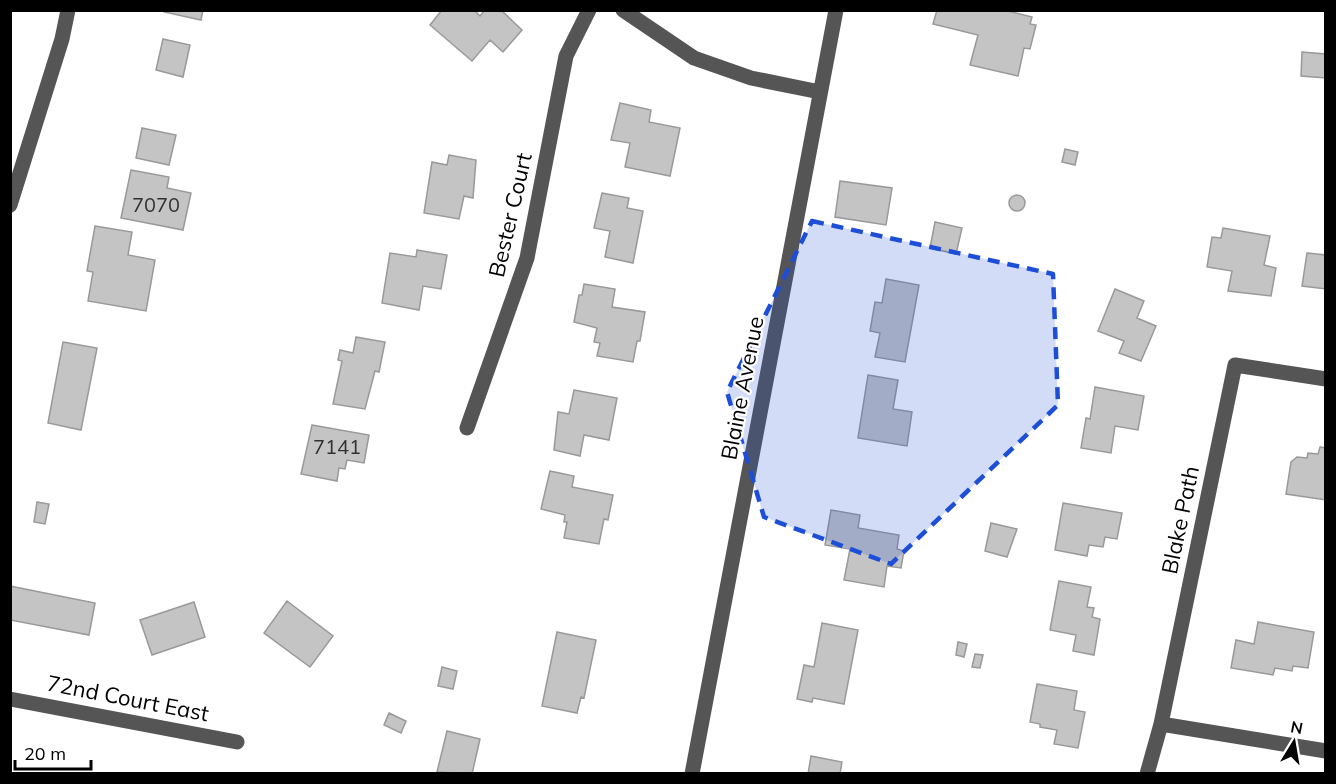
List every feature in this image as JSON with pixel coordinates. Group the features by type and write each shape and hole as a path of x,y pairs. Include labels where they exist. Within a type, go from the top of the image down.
{"street":[{"path":"10,205 62,39 68,10"},
{"name":"Bester Court","path":"467,428 527,258 566,56 589,10"},
{"path":"623,10 694,58 751,78 820,92"},
{"name":"Blaine Avenue","path":"692,774 836,10"},
{"name":"Blake Path","path":"1147,774 1161,724 1235,365 1326,379"},
{"name":"72nd Court East","path":"10,699 237,742"},
{"path":"1161,724 1326,751"}],"highlighted area":[{"path":"812,221 1053,274 1058,405 891,564 764,517 727,392"}],"building":[{"path":"164,10 203,10 201,20 164,12"},
{"path":"442,10 474,10 480,16 485,10 501,10 522,30 503,52 490,40 472,61 430,25"},
{"path":"937,10 1004,10 1032,17 1030,24 1036,25 1030,49 1024,48 1018,76 970,65 978,35 933,24"},
{"path":"163,39 190,45 183,77 156,70"},
{"path":"1302,52 1326,54 1326,78 1301,76"},
{"path":"620,103 651,110 649,122 680,128 670,176 625,167 630,143 611,140"},
{"path":"142,128 176,135 169,165 136,158"},
{"path":"1065,149 1078,152 1075,165 1062,162"},
{"path":"449,155 476,160 473,198 464,196 459,219 424,213 432,162 447,165"},
{"path":"131,170 169,177 167,188 191,193 183,230 121,218"},
{"path":"840,181 892,188 886,225 835,217"},
{"path":"602,193 629,198 627,208 643,211 633,263 605,257 610,231 594,228"},
{"path":"1017,195 1023,197 1025,203 1023,209 1017,211 1011,209 1009,203 1011,197"},
{"path":"935,222 962,228 956,254 930,248"},
{"path":"95,226 132,232 128,255 155,260 146,311 88,301 93,272 87,271"},
{"path":"1223,228 1270,236 1264,265 1276,268 1271,296 1228,291 1232,271 1207,267 1212,237 1221,238"},
{"path":"417,250 447,255 441,289 423,286 419,310 382,303 390,253 416,257"},
{"path":"1307,253 1326,255 1326,289 1302,286"},
{"path":"886,279 919,285 905,362 875,357 880,333 870,331 875,302 882,303"},
{"path":"584,284 615,289 612,307 645,312 640,341 637,341 633,362 597,356 600,343 594,342 597,328 574,322 579,295 582,295"},
{"path":"1115,289 1144,301 1137,318 1156,326 1141,361 1119,353 1124,341 1098,331"},
{"path":"356,337 385,342 379,372 375,371 365,409 333,404 342,361 338,360 340,350 353,353"},
{"path":"63,342 97,348 81,430 48,423"},
{"path":"868,375 898,380 893,409 912,412 907,446 858,438"},
{"path":"1095,387 1144,396 1138,430 1115,426 1111,453 1081,448 1086,418 1090,419"},
{"path":"574,390 617,398 609,440 584,435 580,456 554,450 558,412 569,414"},
{"path":"312,425 369,435 364,463 347,460 345,469 339,468 337,481 301,474"},
{"path":"1320,447 1326,448 1326,500 1286,494 1291,462 1297,457 1307,458 1308,453 1318,454"},
{"path":"550,471 574,476 572,487 613,495 608,520 604,519 599,544 564,538 567,522 564,522 565,515 541,509"},
{"path":"37,502 49,504 45,524 34,522"},
{"path":"1063,503 1122,513 1117,539 1105,537 1103,547 1089,545 1087,556 1055,550"},
{"path":"831,510 860,515 858,528 899,535 897,549 904,551 901,568 887,566 884,587 844,580 850,549 825,545"},
{"path":"991,523 1017,529 1007,557 985,551"},
{"path":"1059,581 1091,587 1087,607 1094,608 1092,617 1100,619 1094,655 1073,651 1076,635 1050,630"},
{"path":"10,586 95,603 89,635 10,620"},
{"path":"287,601 333,636 310,667 264,633"},
{"path":"194,602 205,637 152,655 140,620"},
{"path":"1258,622 1314,632 1308,668 1293,666 1292,671 1275,668 1273,675 1231,668 1236,640 1254,644"},
{"path":"822,623 858,630 844,704 813,698 812,702 797,699 804,665 814,667"},
{"path":"557,632 596,640 584,698 581,697 577,713 542,706"},
{"path":"958,642 967,644 964,657 956,655"},
{"path":"975,654 983,655 980,668 972,667"},
{"path":"442,667 457,671 453,689 438,686"},
{"path":"1037,684 1077,691 1074,710 1085,712 1078,748 1054,744 1057,730 1040,727 1040,724 1030,722"},
{"path":"389,713 406,721 401,733 384,725"},
{"path":"447,731 480,739 472,774 437,772"},
{"path":"811,756 842,762 840,774 808,774"}]}
